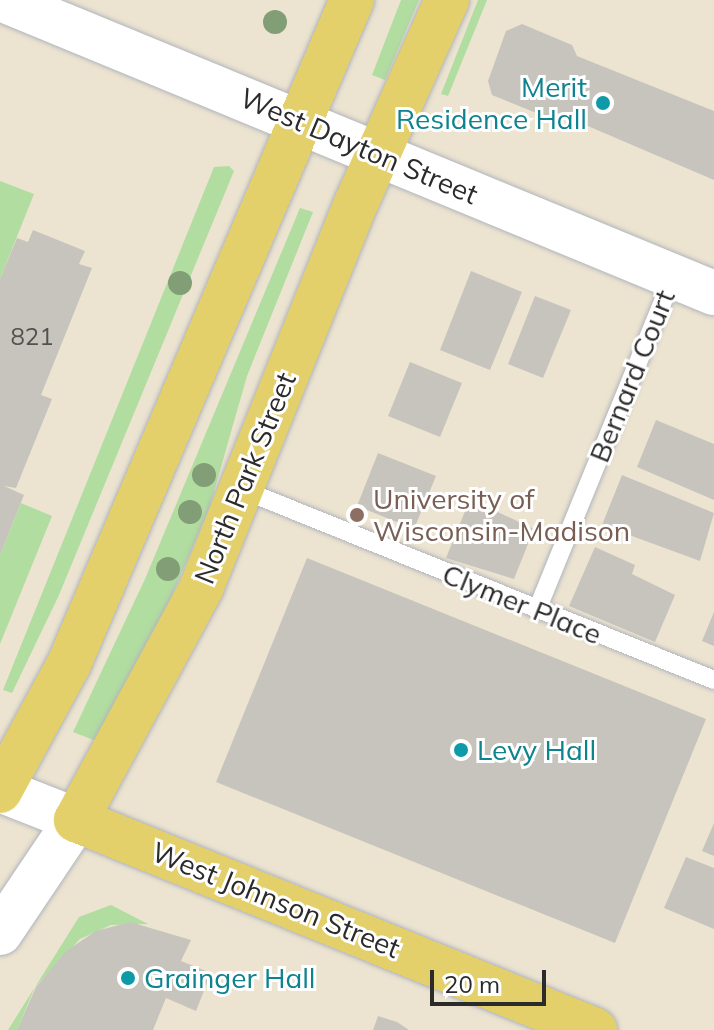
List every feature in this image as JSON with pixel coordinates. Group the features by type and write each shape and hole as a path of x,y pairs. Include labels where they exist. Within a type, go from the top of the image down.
{"main road":[{"path":"0,791 69,664 352,0"},
{"name":"North Park Street","path":"76,820 162,671 241,489 377,156 447,0"},
{"name":"West Johnson Street","path":"76,820 595,1030"}],"street":[{"name":"West Dayton Street","path":"3,0 714,293"},
{"name":"West Johnson Street","path":"0,791 76,820"},
{"name":"North Park Street","path":"0,933 76,820"}],"lane":[{"name":"Bernard Court","path":"537,610 673,276"},
{"name":"Clymer Place","path":"241,489 714,680"}],"shaded area":[{"name":"University of Wisconsin-Madison","path":"0,0 714,0 714,1030 0,1030"}],"green space":[{"path":"401,0 419,0 385,80 372,75"},
{"path":"478,0 487,0 448,96 441,94"},
{"path":"229,166 234,171 59,595 12,693 3,690 214,167"},
{"path":"0,181 34,194 0,279"},
{"path":"300,208 313,212 247,376 209,509 155,635 96,741 73,732 145,579"},
{"path":"21,503 52,516 0,644 0,555"},
{"path":"111,905 148,924 111,925 80,939 35,987 79,917"},
{"path":"35,987 17,1030 8,1030"}],"building":[{"name":"Merit Residence Hall","path":"522,24 572,45 577,56 714,111 714,180 555,112 546,117 492,95 488,81 506,31"},
{"path":"33,230 85,251 79,264 92,268 41,395 52,399 16,488 4,486 24,495 0,555 0,279 17,238 28,242"},
{"path":"471,271 522,292 490,370 440,350"},
{"path":"535,296 571,310 543,378 508,364"},
{"path":"410,362 462,383 440,437 388,416"},
{"path":"656,420 714,444 714,500 637,467"},
{"path":"378,453 436,476 414,529 357,506"},
{"path":"622,475 714,513 700,561 602,525"},
{"path":"470,499 534,529 514,579 446,558"},
{"path":"595,547 635,565 632,574 675,595 655,642 569,606"},
{"name":"Levy Hall","path":"307,558 706,719 615,943 216,782"},
{"path":"714,612 714,646 702,641"},
{"path":"714,823 714,856 702,851"},
{"path":"686,857 714,868 714,929 664,908"},
{"name":"Grainger Hall","path":"130,922 191,940 181,961 211,973 196,1011 166,998 153,1030 17,1030 36,987 66,951 96,931"},
{"name":"Grainger Hall","path":"378,1016 397,1022 409,1030 373,1030"}],"place":[{"name":"Merit Residence Hall","path":"603,103"},
{"name":"University of Wisconsin-Madison","path":"357,515"},
{"name":"Levy Hall","path":"461,750"},
{"name":"Grainger Hall","path":"128,978"}]}
